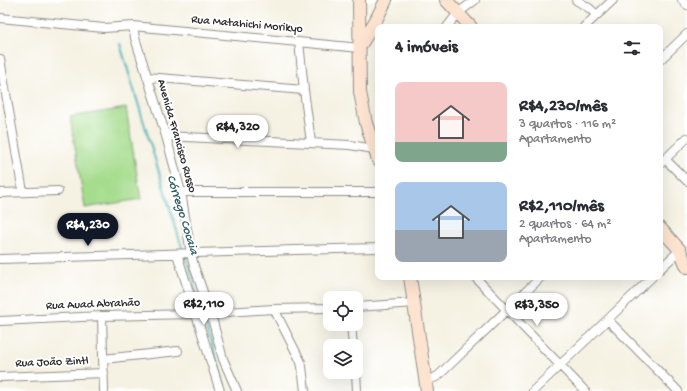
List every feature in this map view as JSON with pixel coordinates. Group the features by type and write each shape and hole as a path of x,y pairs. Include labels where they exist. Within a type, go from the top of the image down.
{"main road":[{"path":"359,0 360,92 375,152"},
{"path":"360,47 386,0"},
{"path":"446,0 468,24"},
{"path":"663,231 680,250 687,267"},
{"path":"411,280 427,386"}],"street":[{"path":"449,24 458,13 475,0"},
{"path":"576,0 597,15"},
{"path":"587,24 613,0"},
{"path":"682,0 687,5"},
{"name":"Rua Matahichi Morikyo","path":"0,18 104,28 129,26 360,47"},
{"name":"Avenida Francisco Russo","path":"129,26 135,38 166,136 181,192 190,254 202,314"},
{"path":"663,57 687,34"},
{"path":"299,42 311,142"},
{"path":"0,59 2,92 23,192"},
{"path":"147,77 304,90"},
{"path":"166,136 350,144 375,155"},
{"path":"350,144 370,136"},
{"path":"687,138 663,161 687,181"},
{"path":"0,193 58,191"},
{"path":"181,192 374,192"},
{"path":"0,260 375,248"},
{"path":"663,266 680,250"},
{"path":"178,254 202,314 237,391"},
{"path":"478,280 585,391"},
{"path":"427,386 538,280"},
{"path":"533,391 649,280"},
{"path":"363,307 415,303"},
{"name":"Rua Auad Abrahão","path":"0,321 323,308"},
{"path":"274,309 301,362 305,391"},
{"path":"202,314 220,391"},
{"path":"102,316 104,391"},
{"path":"608,320 678,391"},
{"path":"103,359 178,351"},
{"name":"Rua João Zintl","path":"0,377 104,373"},
{"path":"356,379 357,391"}],"green space":[{"path":"126,108 141,199 85,208 70,117"}],"waterway":[{"name":"Córrego Cocaia","path":"120,44 183,251"},
{"name":"Córrego Cocaia","path":"185,255 202,312"},
{"name":"Córrego Cocaia","path":"203,316 226,391"}]}
